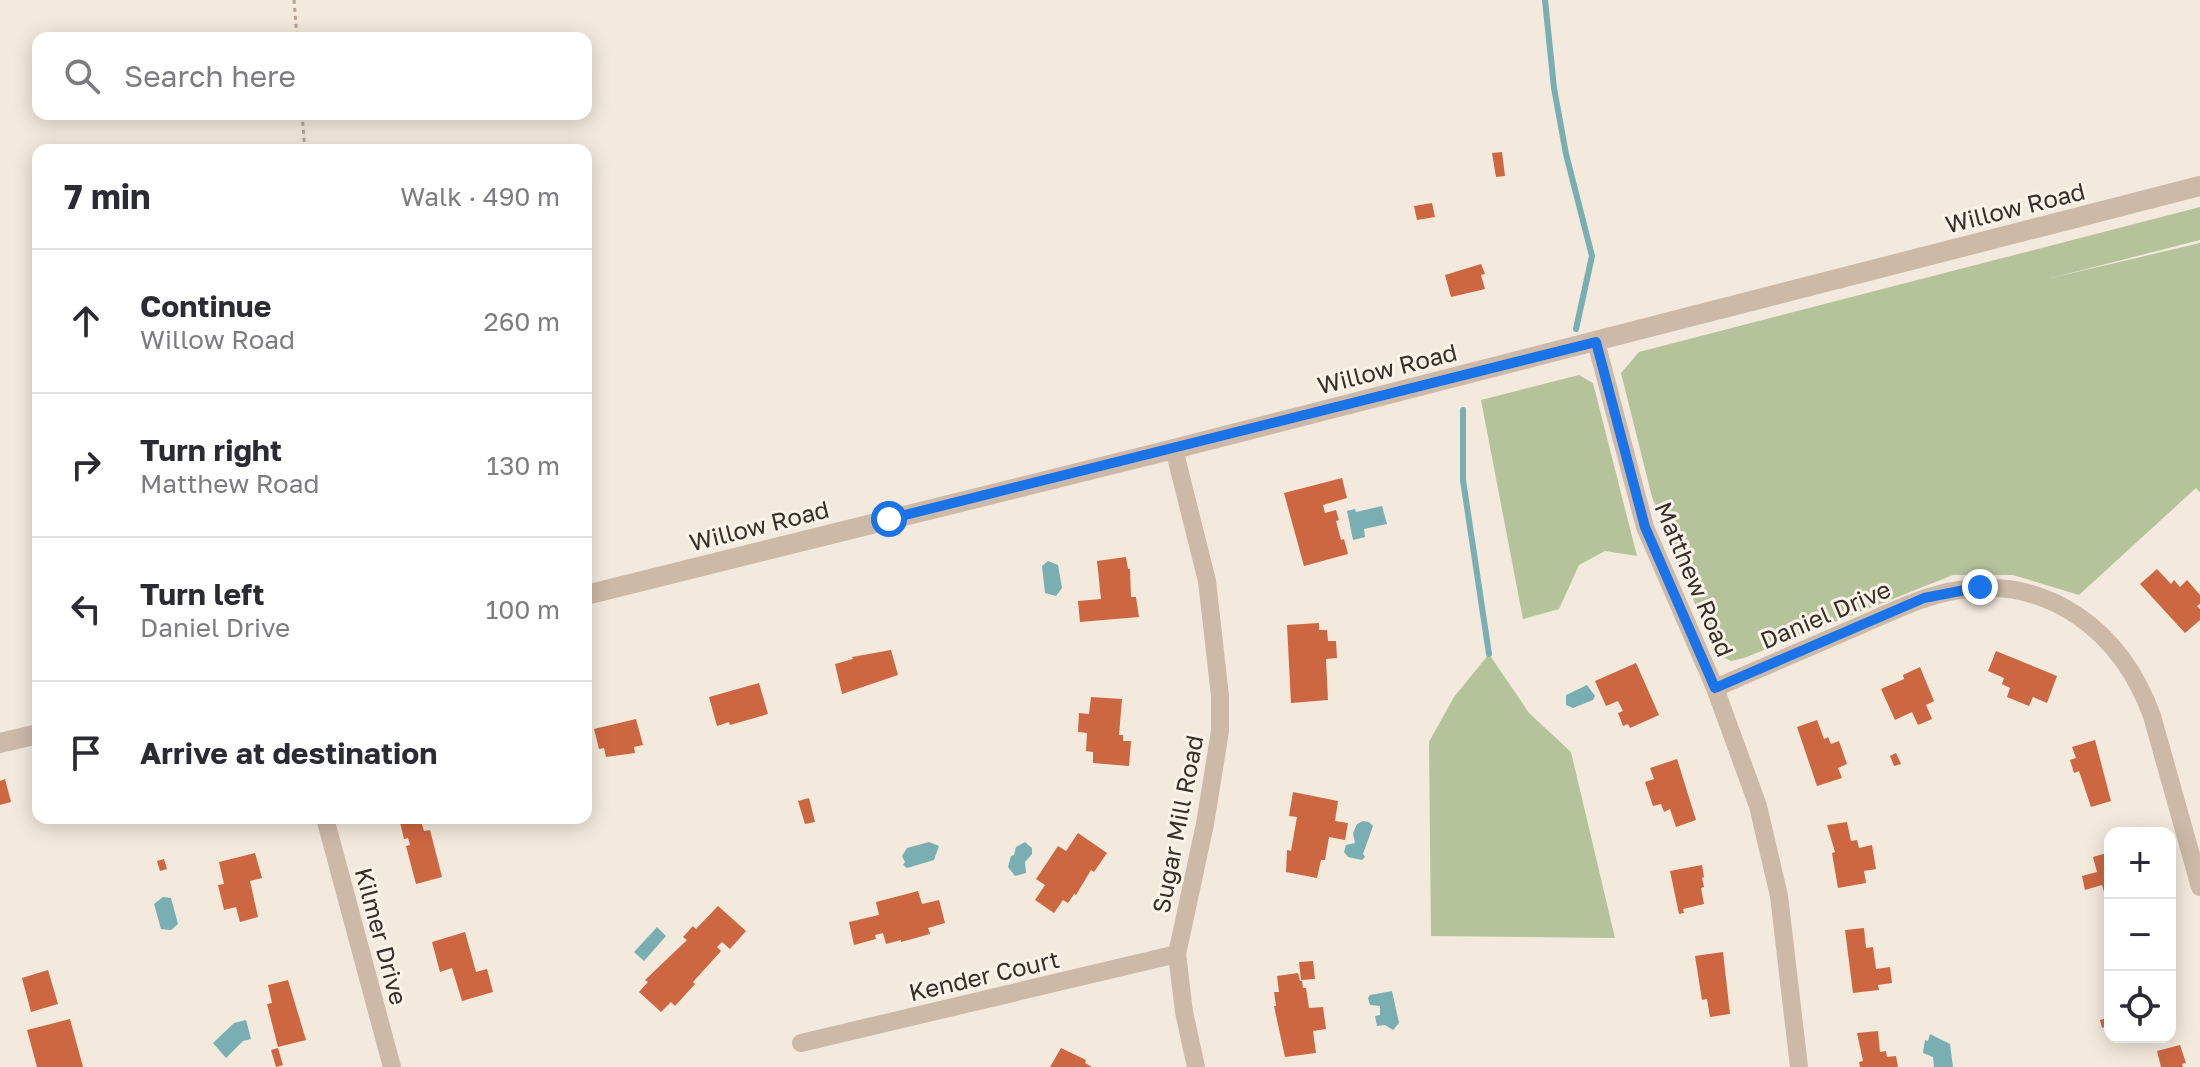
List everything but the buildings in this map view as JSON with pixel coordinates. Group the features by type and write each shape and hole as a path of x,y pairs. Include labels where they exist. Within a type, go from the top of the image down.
{"street":[{"name":"Willow Road","path":"592,594 1174,449 2200,186"},
{"name":"Matthew Road","path":"1596,342 1645,527 1743,760 1768,848 1779,896 1799,1067"},
{"name":"Sugar Mill Road","path":"1174,449 1207,581 1220,696 1220,731 1205,824 1177,954 1184,1012 1196,1067"},
{"name":"Daniel Drive","path":"1715,688 1924,598 1980,587 2037,595 2087,622 2109,641 2129,666 2152,716 2200,887"},
{"path":"0,743 32,735"},
{"name":"Kilmer Drive","path":"327,824 392,1067"},
{"name":"Kender Court","path":"801,1043 1177,954"}],"path":[{"path":"294,0 297,32"},
{"path":"302,120 304,144"}],"green space":[{"path":"2200,207 2200,240 2051,278 2200,243 2200,492 2196,488 2079,595 2013,575 1953,575 1744,658 1731,661 1715,653 1652,497 1621,373 1639,352"},
{"path":"1579,375 1593,383 1637,556 1605,551 1579,565 1559,609 1523,619 1481,400"},
{"path":"1489,654 1529,713 1571,752 1615,938 1431,936 1429,742 1454,697"}],"water":[{"path":"1382,506 1387,524 1364,529 1365,537 1353,540 1347,511"},
{"path":"1048,561 1058,565 1062,588 1056,596 1045,593 1042,566"},
{"path":"1587,685 1595,696 1593,700 1573,708 1566,705 1566,695"},
{"path":"1363,821 1373,826 1362,860 1348,857 1344,852 1346,845 1355,843 1353,833 1357,824"},
{"path":"929,842 939,846 934,860 907,868 903,865 902,856 907,848"},
{"path":"1025,842 1032,848 1032,854 1025,862 1026,873 1015,876 1008,867 1011,856 1016,847"},
{"path":"163,897 171,898 178,924 171,930 161,929 154,904"},
{"path":"657,927 666,936 644,961 634,952"},
{"path":"1392,991 1399,1023 1393,1030 1385,1025 1377,1026 1375,1016 1380,1015 1380,1006 1370,1005 1368,998"},
{"path":"246,1020 251,1039 243,1041 226,1058 213,1043 234,1023"},
{"path":"1930,1034 1950,1044 1953,1067 1934,1067 1933,1057 1923,1053 1925,1040 1928,1041"}],"waterway":[{"path":"1545,0 1554,88 1566,154 1592,256 1576,329"},
{"path":"1463,410 1463,480 1489,654"}],"route":[{"path":"889,519 1596,342 1645,527 1715,688 1924,598 1980,587"}]}
